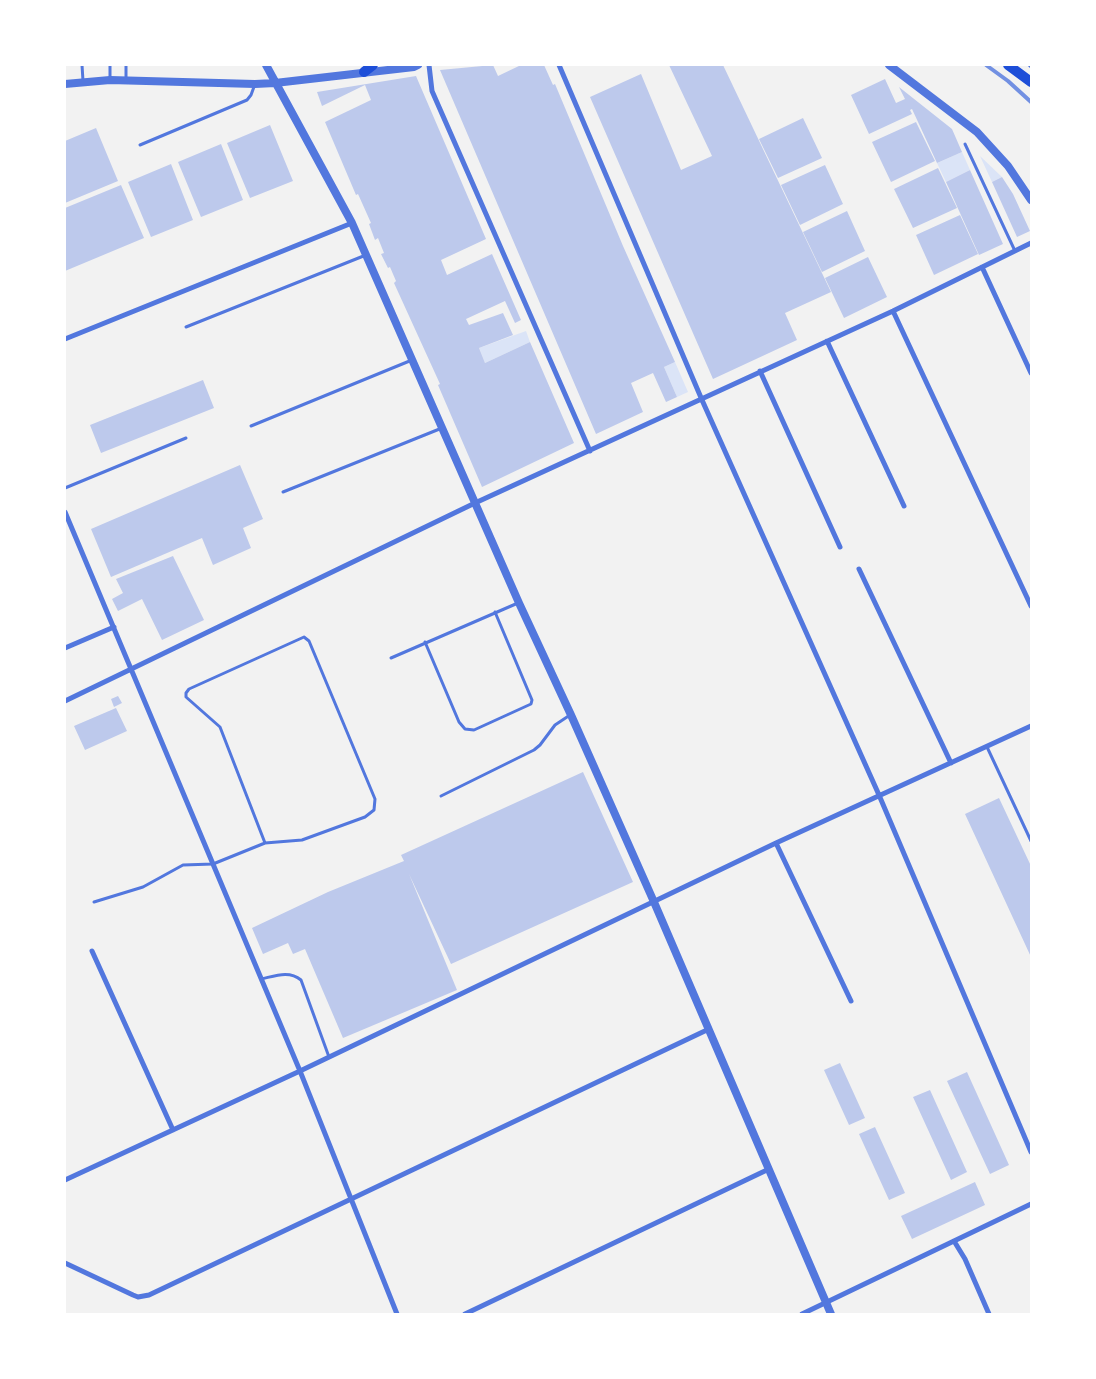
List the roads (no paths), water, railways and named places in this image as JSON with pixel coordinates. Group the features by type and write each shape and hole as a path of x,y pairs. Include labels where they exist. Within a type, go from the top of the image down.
{"main road":[{"path":"1008,65 1031,82"}],"street":[{"path":"266,65 352,223 518,603 571,715 654,902 831,1314"},
{"path":"65,84 110,80 276,83 368,68 414,67 418,65"},
{"path":"429,65 432,91 590,451"},
{"path":"559,65 702,400 879,796 1031,1152"},
{"path":"888,65 977,132 1008,166 1031,200"},
{"path":"65,339 352,223"},
{"path":"65,701 475,503 893,311 1031,243"},
{"path":"982,267 1031,373"},
{"path":"893,311 1031,606"},
{"path":"827,341 904,506"},
{"path":"760,371 840,547"},
{"path":"65,512 300,1071 397,1314"},
{"path":"859,569 951,763"},
{"path":"65,648 114,628"},
{"path":"65,1180 300,1071 776,843 1031,726"},
{"path":"776,843 851,1001"},
{"path":"92,951 174,1130"},
{"path":"65,1263 133,1295 144,1297 709,1029"},
{"path":"465,1314 769,1169"},
{"path":"802,1314 1031,1204"},
{"path":"954,1241 990,1314"}],"lane":[{"path":"82,65 83,81"},
{"path":"110,65 110,80"},
{"path":"126,65 126,80"},
{"path":"140,145 247,100 252,95 255,84"},
{"path":"965,144 1015,251"},
{"path":"186,327 366,254"},
{"path":"251,426 413,360"},
{"path":"283,492 442,428"},
{"path":"65,488 186,438"},
{"path":"391,658 518,603"},
{"path":"425,642 459,722 465,729 474,730 531,704 532,700 495,612"},
{"path":"94,902 142,887 183,865 213,864 265,842 302,840 365,817 374,810 375,799 313,648 304,637 189,689 186,693 186,697 220,727 265,842"},
{"path":"441,796 534,750 540,745 555,724 571,715"},
{"path":"987,747 1031,841"},
{"path":"261,979 288,974 295,975 301,980 329,1056"}],"railway":[{"path":"986,65 1008,81 1031,102"}]}
